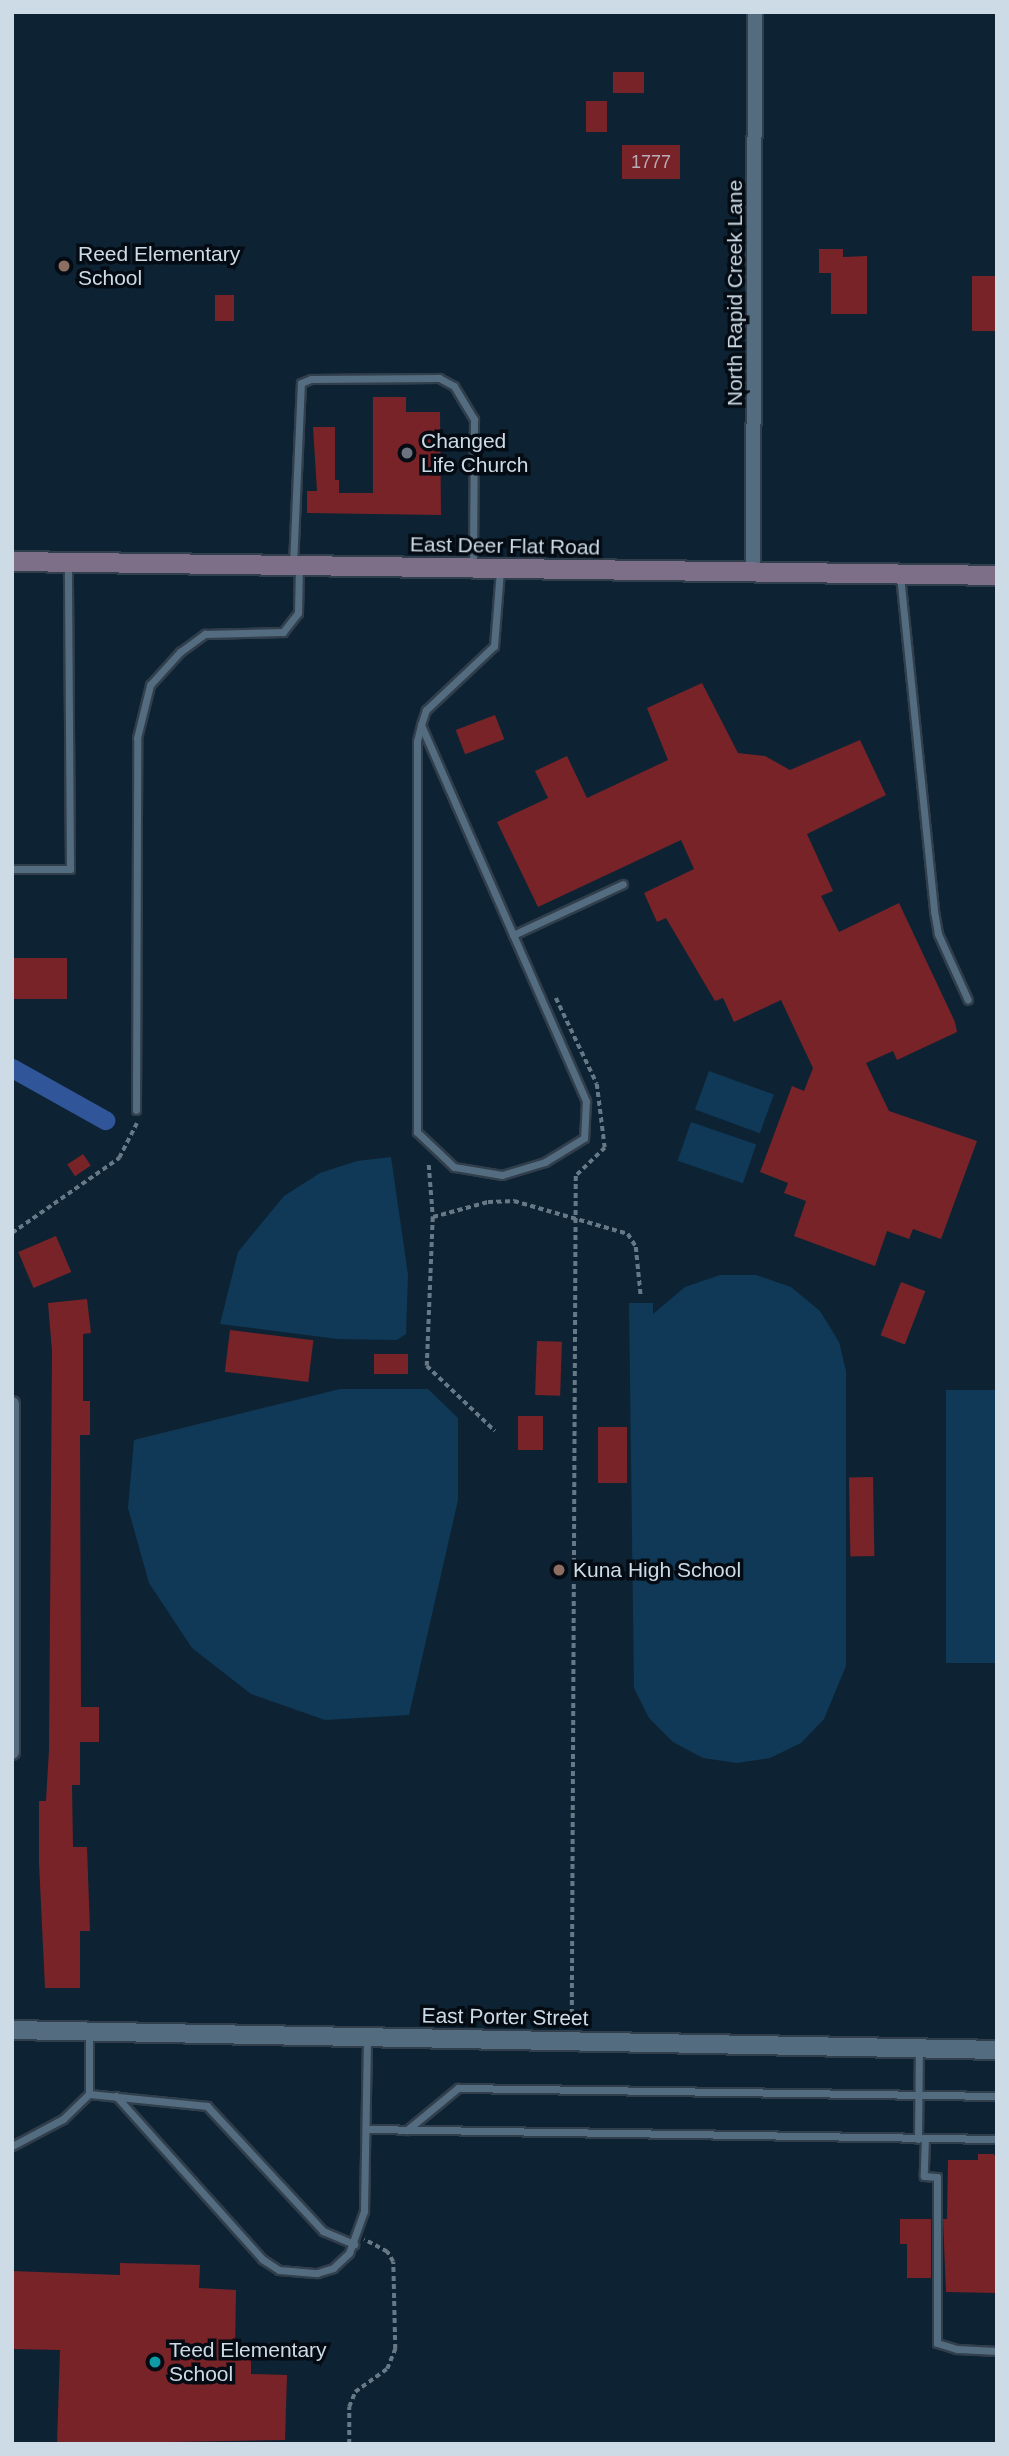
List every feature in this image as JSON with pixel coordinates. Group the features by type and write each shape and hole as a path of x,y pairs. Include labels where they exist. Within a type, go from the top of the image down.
{"main road":[{"name":"East Deer Flat Road","path":"12,561 997,576"}],"street":[{"name":"North Rapid Creek Lane","path":"753,573 755,12"},
{"path":"12,1404 12,1752"},
{"name":"East Porter Street","path":"12,2030 997,2050"}],"lane":[{"path":"137,1110 137,738 150,685 180,652 205,634 283,632 298,613 296,565 301,383 311,379 439,378 454,386 474,419 473,568"},
{"path":"12,869 70,869 68,562"},
{"path":"421,725 586,1101 584,1138 545,1162 502,1175 454,1167 418,1132 417,741 421,725 426,710 494,646 500,568"},
{"path":"900,574 933,911 938,934 968,1000"},
{"path":"513,935 623,884"},
{"path":"89,2032 89,2094"},
{"path":"116,2096 240,2239 279,2270 297,2274 333,2268 356,2241 365,2211 367,2037"},
{"path":"919,2048 918,2095 924,2176 937,2177 937,2343 957,2350 997,2351"},
{"path":"406,2130 458,2088 997,2096"},
{"path":"12,2146 62,2119 89,2094 207,2106 323,2231 356,2241"},
{"path":"366,2129 997,2139"}],"path":[{"path":"552,988 597,1084 605,1147 576,1176 572,2021"},
{"path":"12,1233 119,1158 138,1122 137,1110"},
{"path":"429,1165 433,1217 427,1366 495,1431"},
{"path":"433,1217 488,1202 514,1201 628,1234 636,1247 640,1297"},
{"path":"349,2444 349,2407 355,2392 387,2369 395,2349 393,2262 377,2244 356,2241"}],"shaded area":[{"path":"709,1071 774,1095 760,1133 695,1110"},
{"path":"691,1122 756,1144 743,1183 678,1161"},
{"path":"391,1157 408,1275 406,1334 397,1340 337,1339 220,1324 238,1252 284,1196 320,1173 357,1161"},
{"path":"720,1275 756,1275 791,1287 820,1311 839,1342 846,1371 846,1666 824,1719 801,1743 770,1758 737,1763 703,1758 673,1742 649,1718 634,1688 629,1303 653,1303 653,1314 685,1287"},
{"path":"340,1389 428,1389 458,1418 458,1500 409,1715 325,1720 251,1694 192,1648 149,1583 128,1508 134,1440"},
{"path":"946,1390 997,1390 997,1663 946,1663"}],"building":[{"path":"613,72 644,72 644,93 613,93"},
{"path":"586,101 607,101 607,132 586,132"},
{"path":"622,145 680,145 680,179 622,179"},
{"path":"819,249 843,249 843,257 867,256 867,314 831,314 831,273 819,273"},
{"path":"972,276 997,276 997,331 972,331"},
{"path":"215,295 234,295 234,321 215,321"},
{"name":"Changed Life Church","path":"373,397 406,397 406,412 440,412 441,515 307,513 307,491 317,491 313,427 335,427 335,480 339,480 339,493 373,493"},
{"path":"702,683 738,753 765,756 790,770 860,740 886,795 807,834 833,891 821,896 839,932 899,903 955,1022 957,1032 897,1060 893,1051 866,1063 889,1111 977,1141 941,1239 913,1229 909,1239 887,1231 875,1266 794,1236 806,1201 784,1193 788,1183 760,1172 792,1086 804,1091 813,1068 781,1000 734,1022 723,998 715,1001 666,918 657,922 644,893 694,869 681,840 538,907 497,822 548,798 535,771 567,756 587,798 668,760 647,708"},
{"path":"495,715 504,739 465,754 456,730"},
{"path":"12,958 67,958 67,999 12,999"},
{"path":"83,1154 91,1166 75,1176 67,1165"},
{"path":"56,1236 71,1272 33,1288 18,1252"},
{"path":"901,1282 925,1291 905,1345 881,1335"},
{"path":"87,1299 91,1333 83,1334 83,1401 90,1401 90,1435 80,1435 81,1707 99,1707 99,1742 80,1742 80,1785 72,1785 73,1847 87,1847 90,1931 80,1931 80,1988 45,1988 39,1801 46,1801 49,1750 52,1351 48,1303"},
{"path":"230,1330 313,1340 308,1382 225,1372"},
{"path":"537,1341 562,1342 560,1396 535,1395"},
{"path":"374,1354 408,1354 408,1374 374,1374"},
{"path":"518,1416 543,1416 543,1450 518,1450"},
{"path":"598,1427 627,1427 627,1483 598,1483"},
{"path":"849,1477 873,1477 874,1556 850,1556"},
{"path":"978,2154 994,2154 997,2161 997,2293 946,2292 943,2219 947,2219 948,2160 978,2160"},
{"path":"900,2219 931,2219 931,2278 907,2278 907,2244 900,2244"},
{"name":"Teed Elementary School","path":"120,2263 200,2265 199,2288 236,2290 235,2347 251,2348 251,2374 287,2375 285,2440 57,2444 60,2350 12,2349 12,2271 120,2275"}],"waterway":[{"path":"12,1068 105,1120"}],"place":[{"name":"Reed Elementary School","path":"64,266"},
{"name":"Changed Life Church","path":"407,453"},
{"name":"Kuna High School","path":"559,1570"},
{"name":"Teed Elementary School","path":"155,2362"}]}
